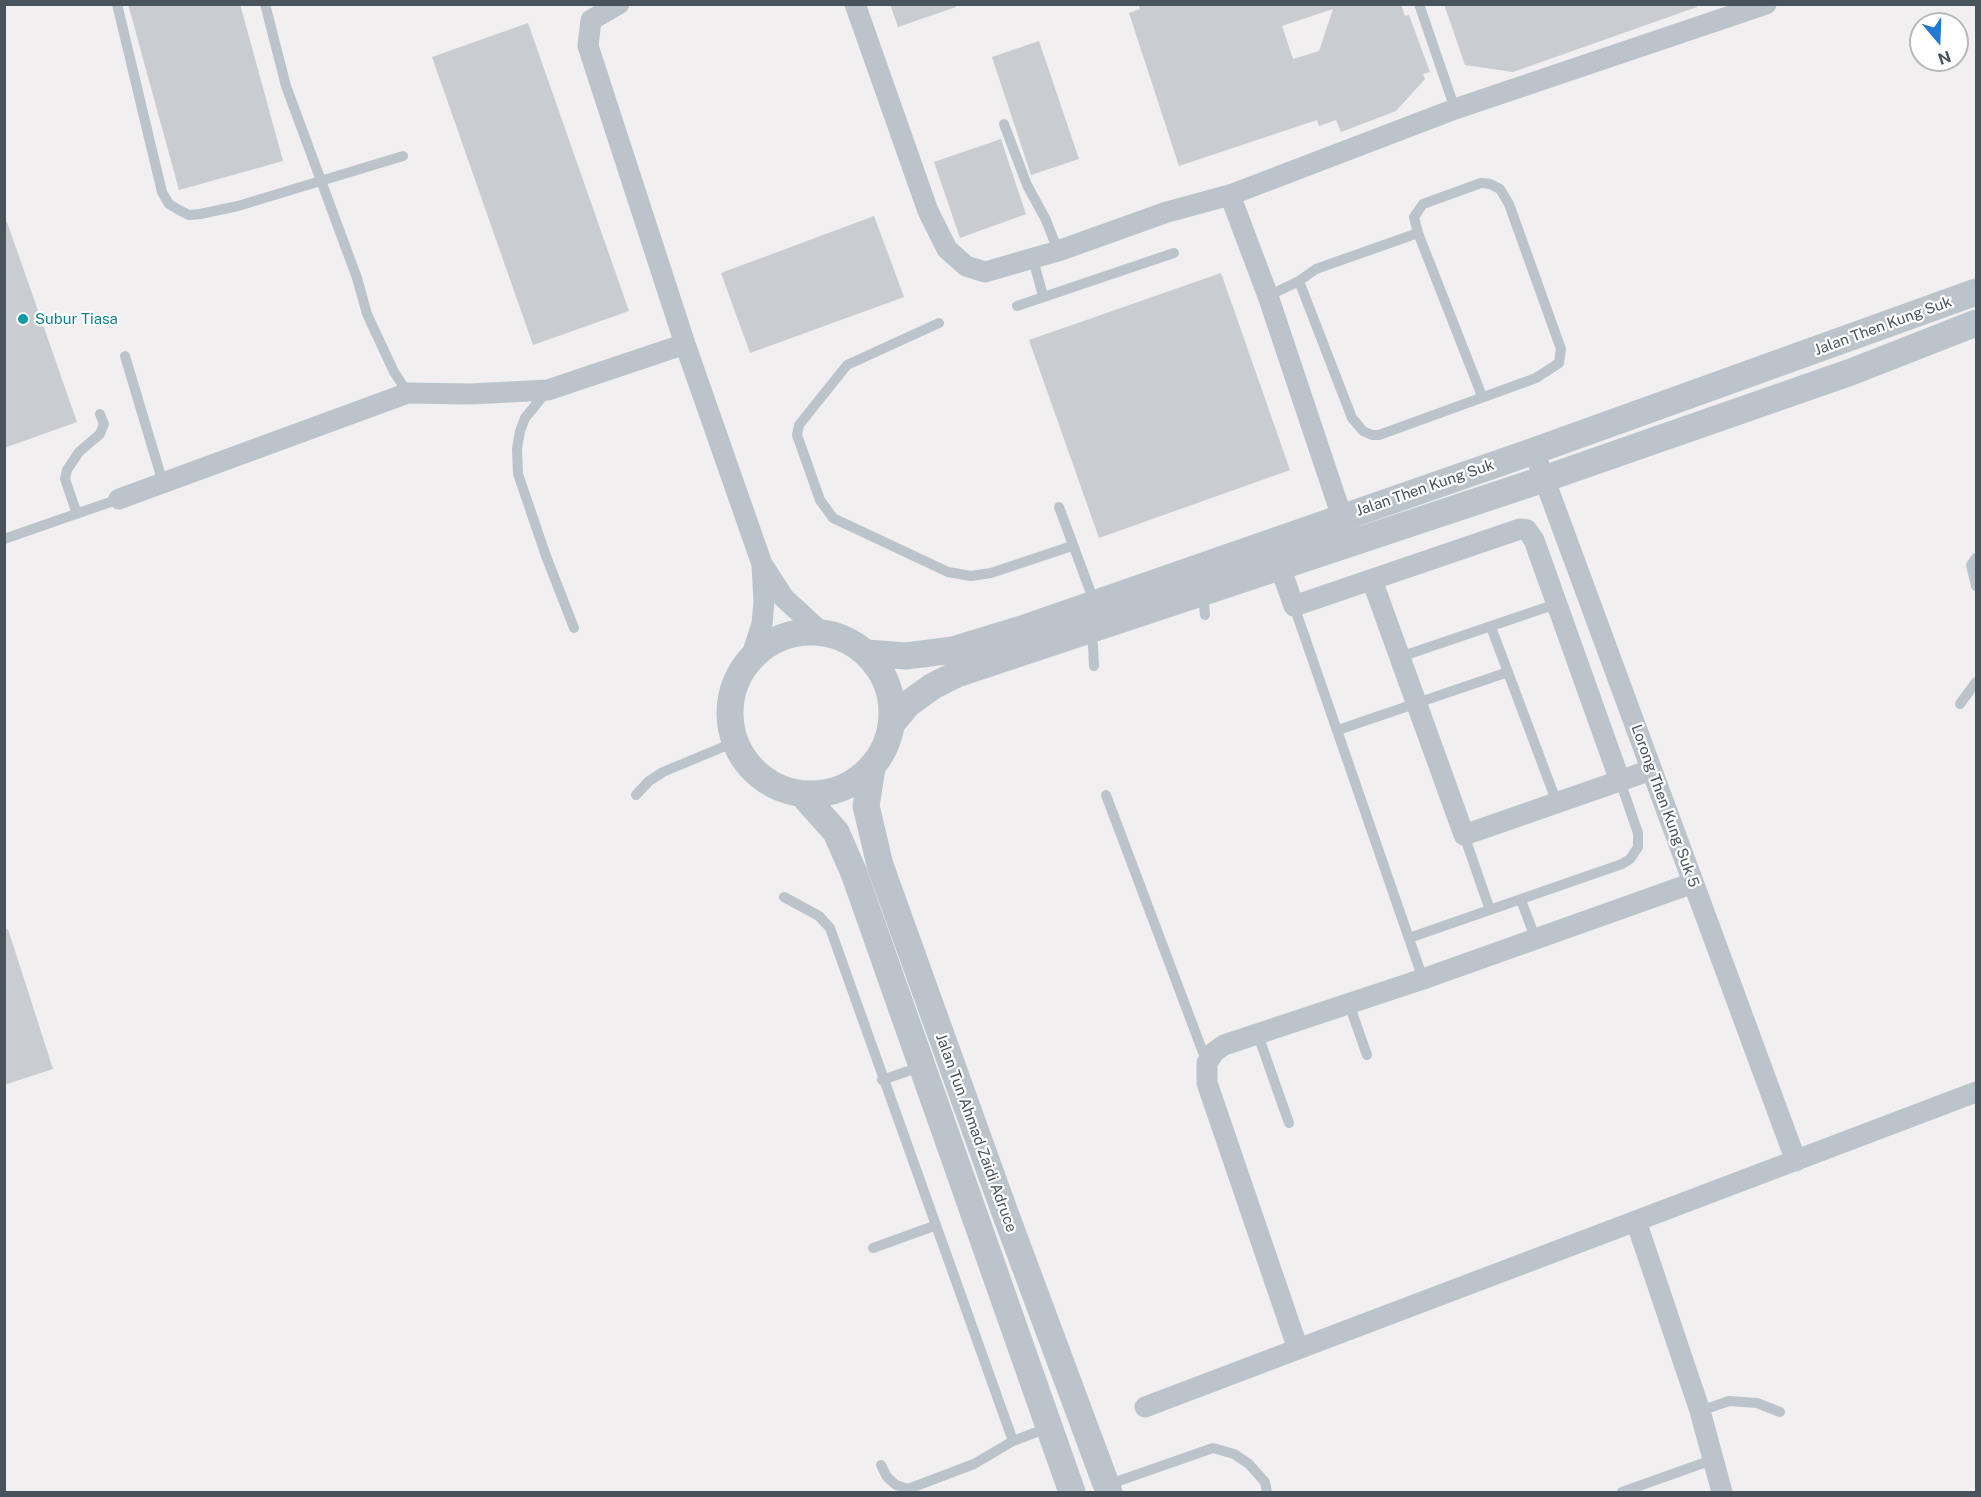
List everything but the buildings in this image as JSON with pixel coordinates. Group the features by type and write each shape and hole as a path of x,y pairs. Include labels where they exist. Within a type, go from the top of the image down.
{"street":[{"path":"619,4 591,20 588,46 686,344 762,564 784,598 821,632"},
{"path":"855,4 928,211 947,249 966,266 985,272 1058,251 1167,212 1230,195 1455,109 1766,4"},
{"path":"1230,195 1268,296 1342,517"},
{"name":"Jalan Then Kung Suk","path":"867,653 906,656 953,650 1095,605 1977,292"},
{"name":"Jalan Then Kung Suk","path":"893,722 908,704 933,686 957,674 1088,632 1204,604 1280,567 1544,479 1851,372 1977,323"},
{"path":"119,499 408,393 470,394 548,390 686,344"},
{"name":"Lorong Then Kung Suk 5","path":"1534,451 1796,1161"},
{"path":"1280,567 1294,606 1520,529 1527,530 1534,540 1620,781"},
{"path":"751,658 762,624 764,602 762,564"},
{"path":"1372,580 1464,836 1651,770"},
{"path":"821,632 846,639 867,653 880,668 888,684 893,703 893,722 886,747 872,768 851,784 835,790 802,794 780,788 761,777 745,761 735,741 730,720 731,697 738,676 751,658 771,642 795,633 821,632"},
{"path":"1575,657 1606,647"},
{"name":"Jalan Tun Ahmad Zaidi Adruce","path":"872,768 867,806 880,865 1004,1210 1108,1489"},
{"name":"Jalan Tun Ahmad Zaidi Adruce","path":"802,794 830,823 854,873 1072,1492"},
{"path":"1298,1349 1207,1083 1207,1063 1214,1052 1224,1045 1424,979 1693,883"},
{"path":"1145,1407 1977,1092"},
{"path":"1636,1221 1700,1411 1722,1492"}],"lane":[{"path":"117,4 162,192 170,204 189,214 200,214 238,206 403,156"},
{"path":"265,4 286,86 357,278 367,314 394,372 408,393"},
{"path":"1419,4 1455,109"},
{"path":"1004,124 1027,185 1046,220 1058,251"},
{"path":"1299,281 1352,418 1362,431 1379,435 1536,378 1552,370 1562,357 1509,204 1500,189 1490,184 1480,183 1423,204 1414,217 1418,233 1482,396"},
{"path":"1268,296 1299,281 1317,269 1418,233"},
{"path":"1017,306 1174,253"},
{"path":"1033,259 1043,296"},
{"path":"939,323 847,365 799,424 797,435 820,500 833,518 948,572 971,576 991,573 1072,546"},
{"path":"125,356 163,483"},
{"path":"548,390 525,418 520,431 517,449 518,474 574,628"},
{"path":"77,514 65,479 67,470 79,453 100,434 104,424 100,414"},
{"path":"4,539 119,499"},
{"path":"1059,507 1095,605"},
{"path":"1977,558 1971,565 1977,586"},
{"path":"1400,657 1556,604"},
{"path":"1294,606 1424,979"},
{"path":"1491,627 1557,803"},
{"path":"1088,632 1093,645 1094,666"},
{"path":"1338,730 1508,672"},
{"path":"1960,704 1977,682"},
{"path":"636,795 649,781 663,772 735,741"},
{"path":"1409,938 1622,864 1636,853 1638,833 1620,781"},
{"path":"1106,795 1207,1063"},
{"path":"1464,836 1490,910"},
{"path":"784,897 819,916 830,928 882,1080 1013,1442"},
{"path":"1521,900 1536,940"},
{"path":"1349,1004 1367,1055"},
{"path":"1258,1035 1289,1123"},
{"path":"882,1080 923,1066"},
{"path":"873,1248 934,1226"},
{"path":"1700,1411 1729,1401 1757,1403 1780,1412"},
{"path":"881,1465 887,1478 896,1485 908,1489 974,1464 1013,1442 1050,1427"},
{"path":"1108,1489 1213,1448 1234,1454 1249,1464 1265,1482 1267,1492"},
{"path":"1622,1492 1712,1460"}],"place":[{"name":"Subur Tiasa","path":"23,319"}]}
